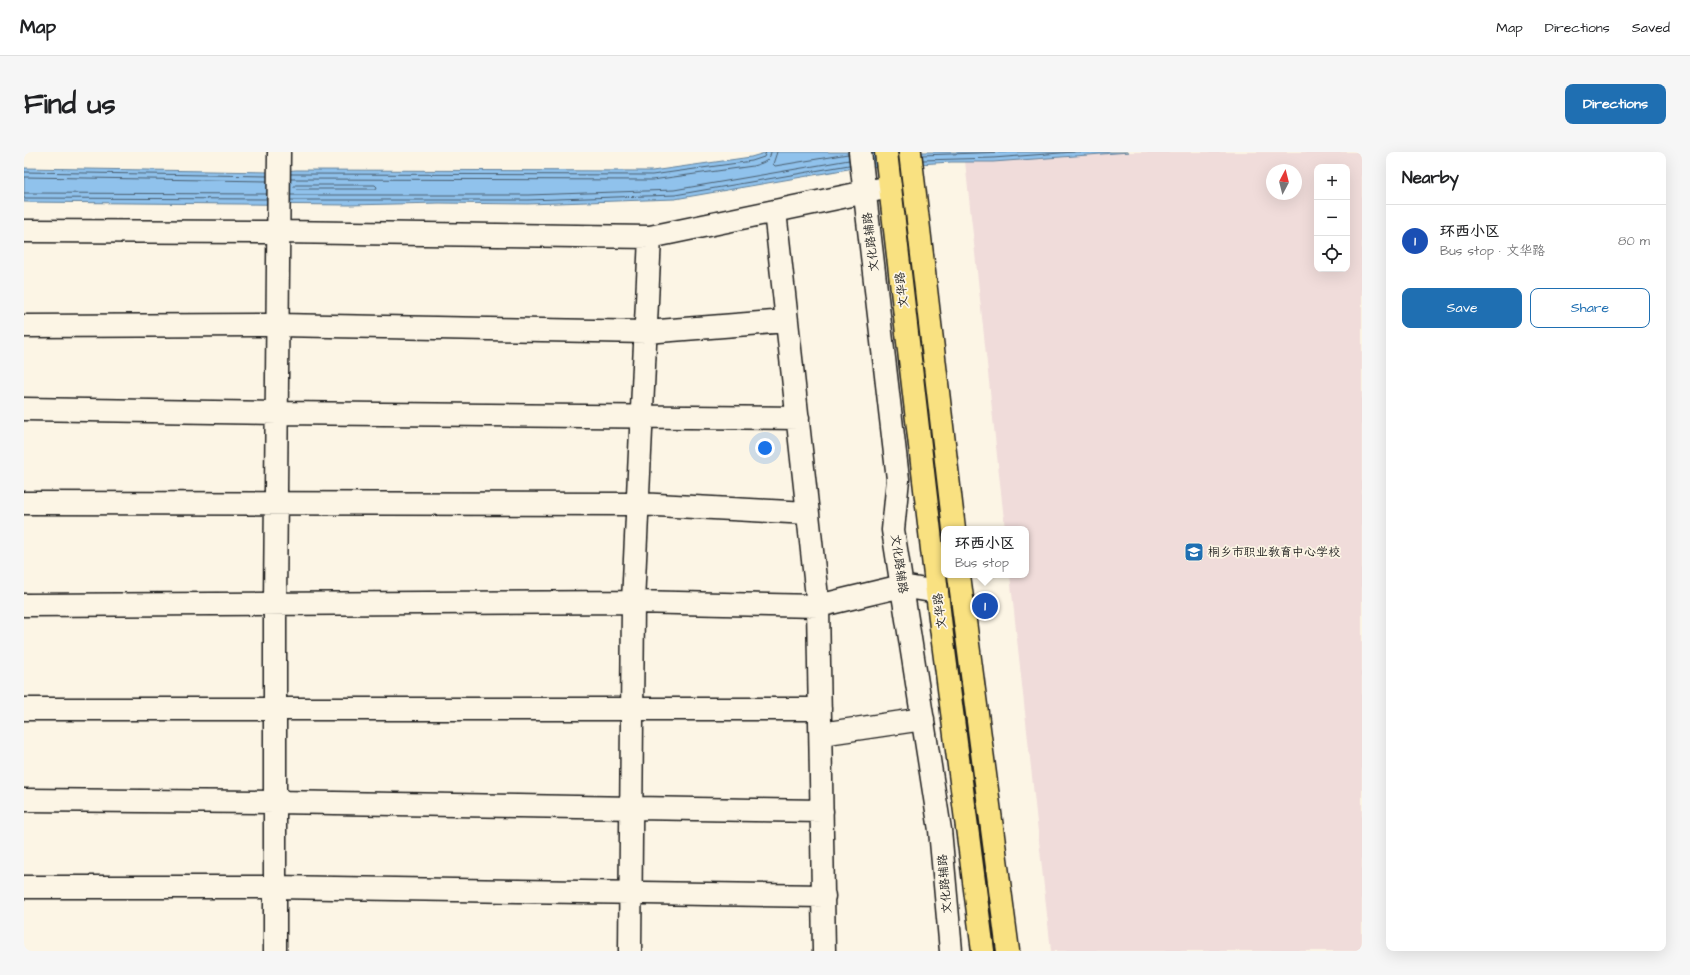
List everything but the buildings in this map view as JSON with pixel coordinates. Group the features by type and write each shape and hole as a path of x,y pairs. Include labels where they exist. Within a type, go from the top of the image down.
{"main road":[{"name":"文华路","path":"886,152 937,592 984,951"},
{"name":"文华路","path":"910,152 954,526"},
{"name":"文华路","path":"959,578 1008,951"}],"street":[{"path":"275,951 275,603 279,152"},
{"name":"文化路辅路","path":"860,152 898,480 893,530 940,830 951,951"},
{"path":"24,231 279,232 650,237 890,187"},
{"path":"775,211 818,606 824,951"},
{"path":"630,951 633,602 650,237"},
{"path":"24,326 278,325 646,332 787,321"},
{"path":"24,409 798,418"},
{"path":"24,503 638,504 808,513"},
{"path":"24,605 633,602 818,606 902,586 937,592"},
{"path":"24,710 820,709"},
{"path":"821,734 923,719"},
{"path":"24,800 275,802 822,811"},
{"path":"24,887 275,887 824,896"}],"shaded area":[{"name":"桐乡市职业教育中心学校","path":"964,152 1362,152 1362,951 1051,951 1010,578 1029,578 1029,526 1005,526"}],"water":[{"path":"768,152 1129,152 993,162 951,162 854,168 675,199 528,204 439,203 350,205 24,202 24,168 270,172 296,170 652,171 751,157"}],"place":[{"name":"桐乡市职业教育中心学校","path":"1194,552"},
{"name":"环西小区","path":"985,606"}]}
